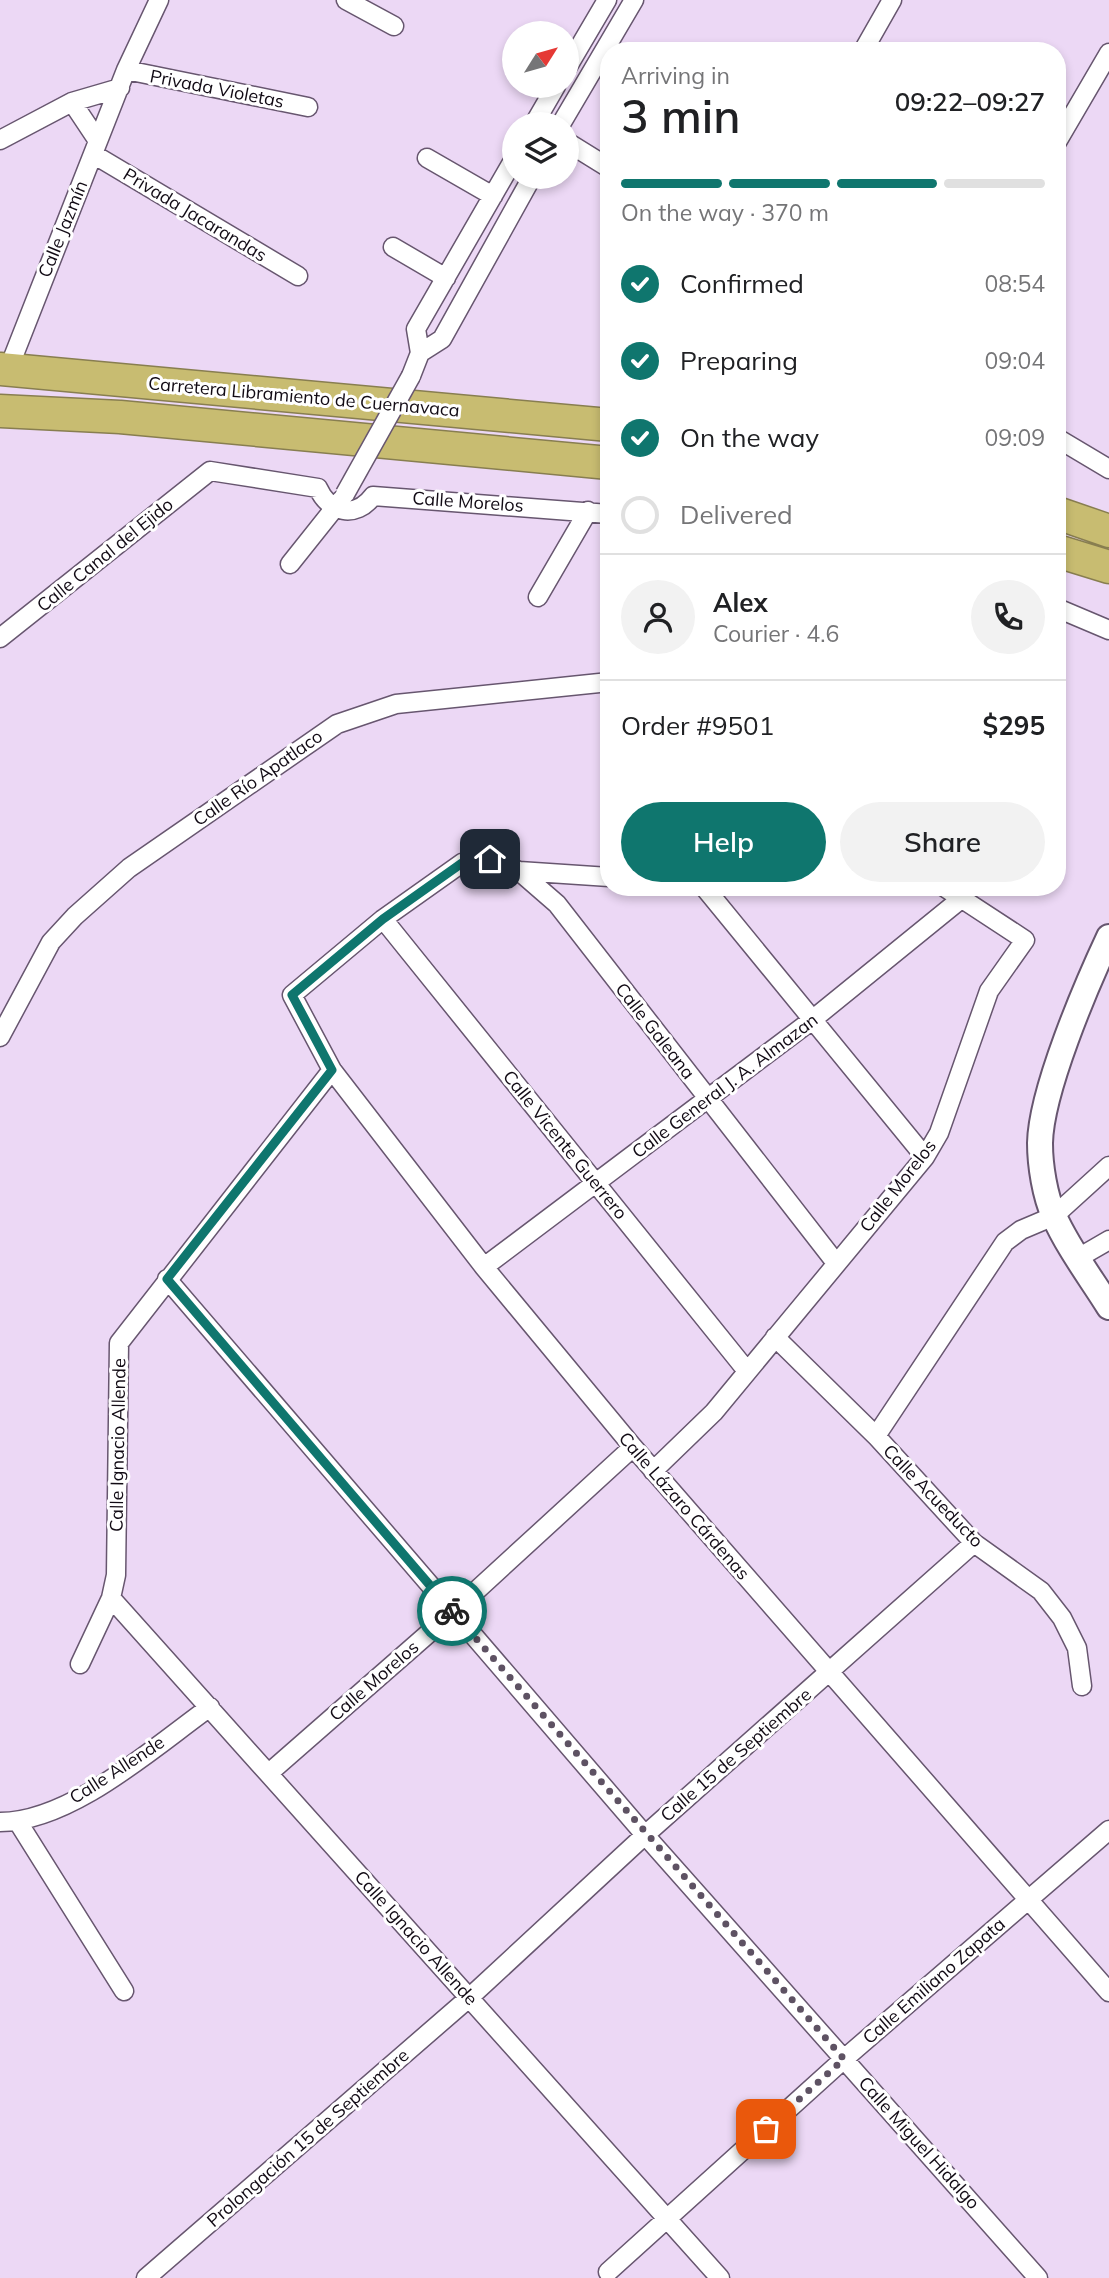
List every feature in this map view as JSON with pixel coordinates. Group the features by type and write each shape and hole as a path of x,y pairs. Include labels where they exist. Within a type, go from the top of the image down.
{"highway":[{"name":"Carretera Libramiento de Cuernavaca","path":"4,369 600,424"},
{"name":"Carretera Libramiento de Cuernavaca","path":"0,411 120,417 600,462"},
{"path":"1066,516 1109,531"},
{"path":"1066,554 1109,567"}],"main road":[{"path":"1108,942 1048,1097 1040,1143 1046,1191 1054,1216 1109,1307"}],"street":[{"name":"Calle Jazmín","path":"4,369 126,70 159,0"},
{"path":"346,0 394,26"},
{"path":"579,48 607,0"},
{"path":"609,42 634,0"},
{"path":"868,42 892,0"},
{"path":"1066,127 1109,53"},
{"path":"568,112 600,58"},
{"name":"Privada Violetas","path":"126,70 308,107"},
{"path":"0,139 72,102 120,88"},
{"path":"72,102 96,148"},
{"name":"Privada Jacarandas","path":"96,148 298,276"},
{"path":"579,149 600,162"},
{"path":"427,158 493,196"},
{"path":"290,564 339,502 411,376 420,353 416,329 502,180"},
{"path":"420,353 442,339 525,189"},
{"path":"393,247 446,278"},
{"path":"1066,445 1108,475"},
{"name":"Calle Canal del Ejido","path":"0,638 210,471 318,488 324,501 339,502"},
{"name":"Calle Morelos","path":"339,502 354,510 365,506 373,496 600,513"},
{"path":"538,597 588,511"},
{"path":"1066,612 1109,630"},
{"name":"Calle Río Apatlaco","path":"0,1037 51,943 75,916 129,868 337,724 396,704 600,683"},
{"path":"383,919 462,863 490,859 519,871 600,876"},
{"name":"Calle Galeana","path":"519,871 556,904 836,1263"},
{"path":"711,896 925,1157"},
{"name":"Calle Morelos","path":"653,1471 714,1412 925,1157 939,1133 989,991 1025,940 957,896"},
{"name":"Calle General J. A. Almazan","path":"484,1267 812,1020 961,899"},
{"name":"Calle Lázaro Cárdenas","path":"383,919 292,995 332,1070 484,1267 632,1447 1109,1992"},
{"name":"Calle Vicente Guerrero","path":"383,919 747,1371"},
{"name":"Calle Ignacio Allende","path":"80,1664 111,1598 116,1575 120,1343 167,1279 332,1070"},
{"name":"Calle Acueducto","path":"876,1436 1005,1242 1021,1230 1054,1216 1109,1166"},
{"path":"1078,1258 1109,1240"},
{"name":"Calle Miguel Hidalgo","path":"167,1279 645,1835 1038,2278"},
{"name":"Calle Acueducto","path":"775,1337 876,1436 974,1543 1041,1591 1062,1618 1077,1648 1082,1686"},
{"name":"Calle Morelos","path":"269,1773 453,1612 632,1447"},
{"name":"Calle 15 de Septiembre","path":"470,1997 645,1835 974,1543"},
{"name":"Calle Ignacio Allende","path":"111,1598 720,2278"},
{"name":"Calle Allende","path":"9,1822 60,1808 100,1784 210,1707"},
{"path":"9,1822 124,1991"},
{"name":"Calle Emiliano Zapata","path":"608,2272 844,2059 1109,1830"},
{"name":"Prolongación 15 de Septiembre","path":"147,2278 470,1997"}],"way so far":[{"path":"452,1611 645,1835 844,2059 766,2129"}],"route":[{"path":"452,1611 167,1279 332,1070 292,995 383,919 462,863 490,859"}]}
